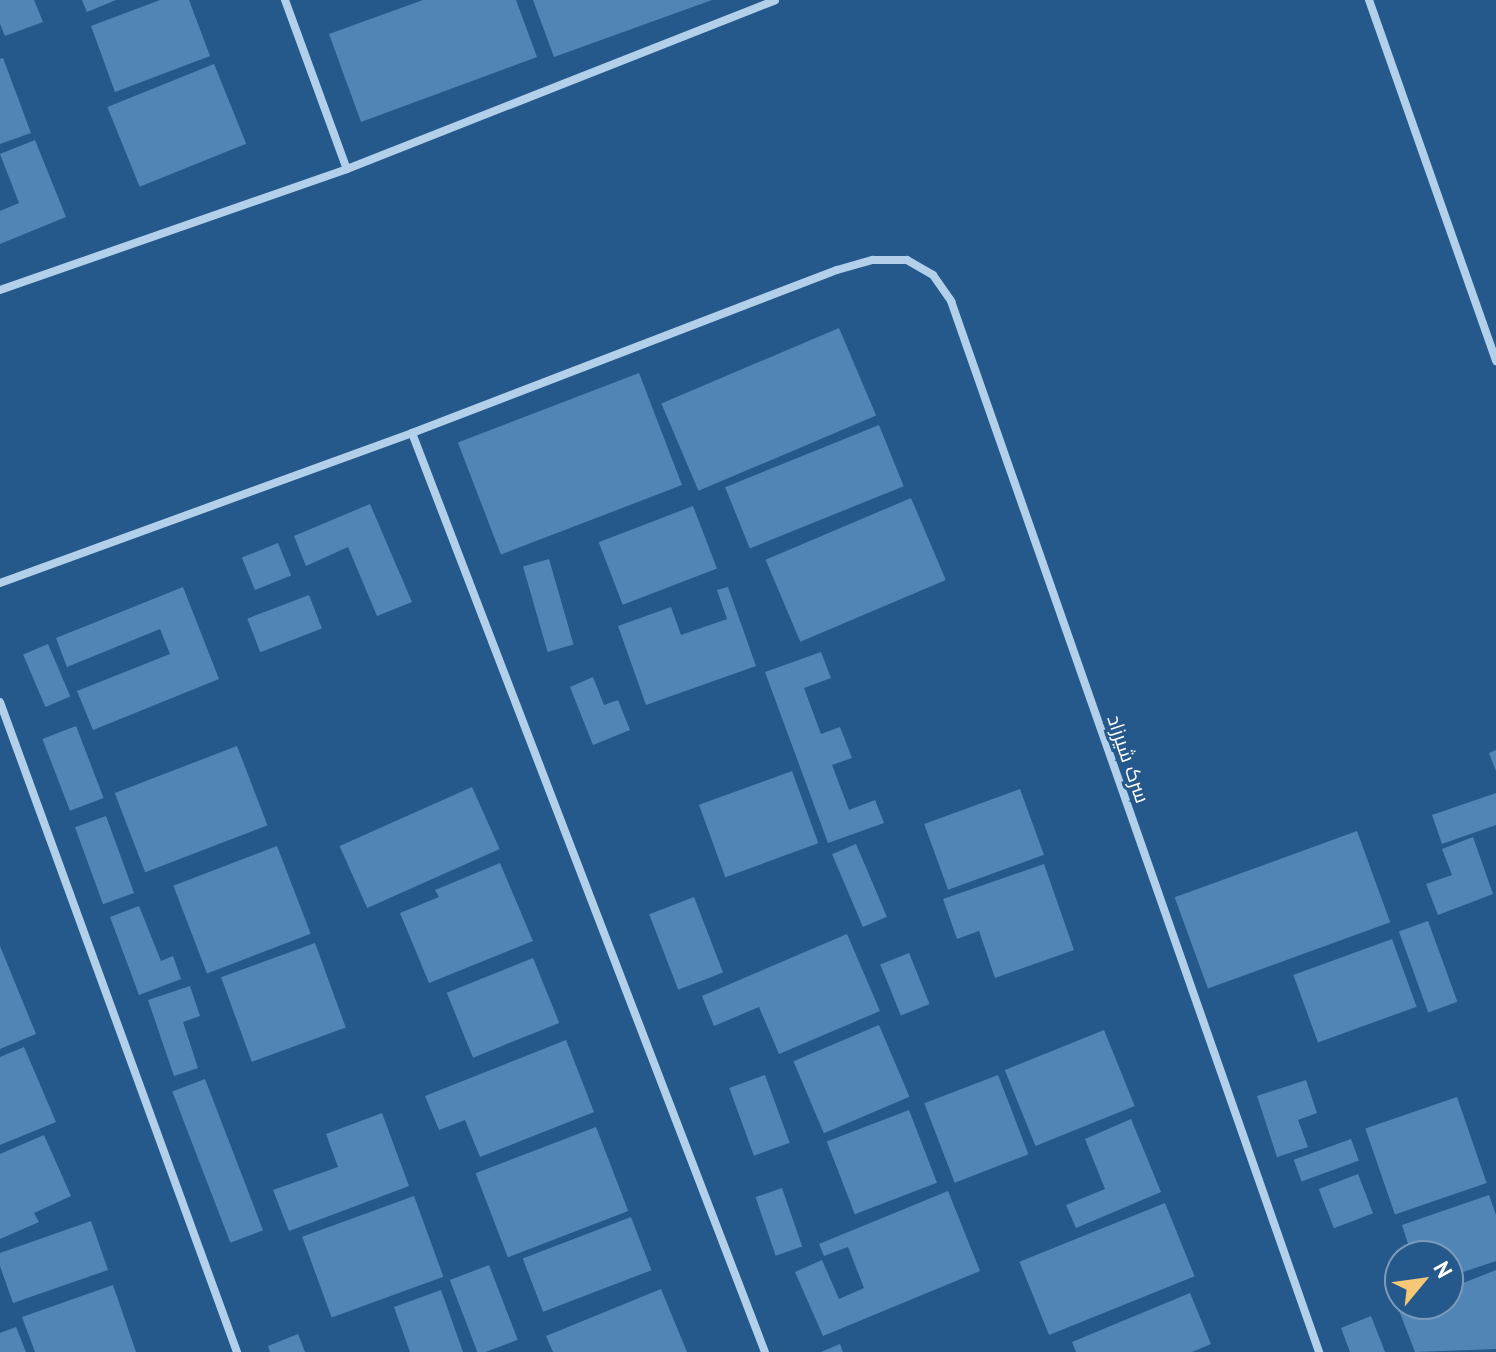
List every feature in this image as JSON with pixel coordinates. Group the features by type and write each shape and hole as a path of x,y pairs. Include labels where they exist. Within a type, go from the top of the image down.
{"street":[{"path":"285,0 347,169"},
{"path":"0,290 347,169 775,0"},
{"path":"1369,0 1496,361"},
{"name":"سرک شیرزاد","path":"0,583 412,433 837,270 873,260 907,260 933,275 951,301 1319,1352"},
{"path":"412,433 765,1352"},
{"path":"0,702 237,1352"}],"building":[{"path":"0,0 34,0 43,22 5,36 0,24"},
{"path":"82,0 116,0 87,12"},
{"path":"160,0 189,0 210,56 115,92 91,26"},
{"path":"423,0 516,0 537,57 361,122 329,34"},
{"path":"533,0 712,0 554,57"},
{"path":"3,58 31,133 0,144 0,59"},
{"path":"214,64 246,144 140,187 107,107"},
{"path":"35,140 66,217 0,244 0,211 19,203 0,154"},
{"path":"839,328 876,415 698,491 661,403"},
{"path":"639,373 682,485 501,555 458,443"},
{"path":"879,425 904,486 750,548 725,487"},
{"path":"911,498 946,580 800,642 766,560"},
{"path":"370,504 412,602 377,616 348,547 306,566 294,536"},
{"path":"693,506 717,569 623,605 599,542"},
{"path":"278,543 291,575 255,590 242,558"},
{"path":"549,559 574,645 548,652 523,566"},
{"path":"183,587 219,679 93,730 77,691 170,654 160,629 67,667 56,638"},
{"path":"728,587 756,666 646,705 618,626 671,607 681,635 727,619 717,590"},
{"path":"309,595 322,629 260,652 247,619"},
{"path":"48,644 70,696 45,707 23,655"},
{"path":"821,652 831,678 804,688 821,734 840,727 852,758 832,765 849,810 875,800 884,823 828,843 765,672"},
{"path":"593,677 604,705 618,700 630,730 593,745 570,687"},
{"path":"76,726 104,798 70,811 42,739"},
{"path":"237,746 267,825 145,872 115,793"},
{"path":"1496,750 1496,771 1489,753"},
{"path":"792,771 818,843 725,877 699,805"},
{"path":"472,787 500,849 367,908 340,846"},
{"path":"1020,789 1044,855 948,890 924,824"},
{"path":"1496,793 1496,825 1442,844 1432,815"},
{"path":"106,816 134,893 103,904 75,827"},
{"path":"1357,831 1390,922 1208,989 1175,897"},
{"path":"1473,837 1493,894 1438,915 1426,884 1452,875 1442,849"},
{"path":"856,844 887,917 863,927 832,854"},
{"path":"277,846 311,934 207,974 173,886"},
{"path":"500,863 533,941 429,983 400,913 439,897 435,890"},
{"path":"1044,864 1074,950 995,978 979,931 957,939 943,899"},
{"path":"694,897 723,973 678,990 649,914"},
{"path":"139,906 161,961 173,956 181,979 139,995 110,917"},
{"path":"1428,921 1457,1002 1428,1012 1399,932"},
{"path":"847,934 880,1011 779,1054 759,1007 714,1026 702,996"},
{"path":"1392,939 1417,1007 1318,1043 1293,975"},
{"path":"315,943 346,1028 252,1062 221,977"},
{"path":"0,946 36,1034 0,1049"},
{"path":"909,953 930,1004 901,1016 880,965"},
{"path":"533,958 559,1023 473,1058 447,993"},
{"path":"190,986 200,1016 183,1022 198,1068 174,1076 148,1000"},
{"path":"879,1025 909,1097 824,1133 793,1061"},
{"path":"1104,1030 1135,1106 1036,1146 1005,1070"},
{"path":"566,1040 594,1112 480,1157 465,1120 439,1130 425,1096"},
{"path":"24,1047 56,1122 0,1145 0,1057"},
{"path":"765,1075 790,1143 754,1156 729,1088"},
{"path":"998,1075 1028,1154 955,1183 924,1103"},
{"path":"205,1079 263,1230 230,1243 172,1092"},
{"path":"1306,1080 1317,1113 1298,1120 1308,1147 1277,1157 1257,1096"},
{"path":"1457,1097 1487,1183 1395,1215 1365,1129"},
{"path":"909,1110 937,1183 855,1214 827,1142"},
{"path":"382,1113 409,1186 289,1231 273,1190 338,1167 326,1134"},
{"path":"1131,1119 1161,1192 1076,1228 1066,1205 1105,1189 1085,1139"},
{"path":"596,1127 628,1211 508,1257 476,1173"},
{"path":"44,1135 71,1196 34,1213 39,1222 0,1239 0,1154"},
{"path":"1351,1139 1359,1161 1302,1181 1294,1160"},
{"path":"1358,1174 1373,1213 1334,1228 1319,1189"},
{"path":"782,1188 802,1247 776,1256 756,1197"},
{"path":"948,1191 980,1271 823,1336 795,1272 822,1260 839,1299 864,1288 848,1247 824,1256 819,1244"},
{"path":"1489,1195 1496,1215 1496,1261 1464,1272 1464,1240 1407,1240 1402,1225"},
{"path":"414,1196 443,1277 332,1318 302,1237"},
{"path":"1165,1203 1195,1276 1049,1335 1019,1262"},
{"path":"631,1217 651,1270 543,1312 523,1259"},
{"path":"91,1221 108,1270 13,1303 0,1266 0,1253"},
{"path":"489,1265 518,1340 477,1352 450,1280"},
{"path":"1496,1270 1496,1349 1415,1352 1403,1320 1464,1320 1464,1283"},
{"path":"113,1285 136,1352 35,1352 22,1317"},
{"path":"661,1289 687,1352 553,1352 546,1336"},
{"path":"441,1290 463,1352 410,1352 394,1307"},
{"path":"1190,1293 1211,1344 1192,1352 1076,1352 1072,1342"},
{"path":"1371,1316 1385,1352 1350,1352 1341,1328"},
{"path":"16,1327 26,1352 0,1352 0,1333"},
{"path":"298,1334 305,1352 270,1352 268,1346"},
{"path":"840,1344 843,1352 821,1352"}]}
